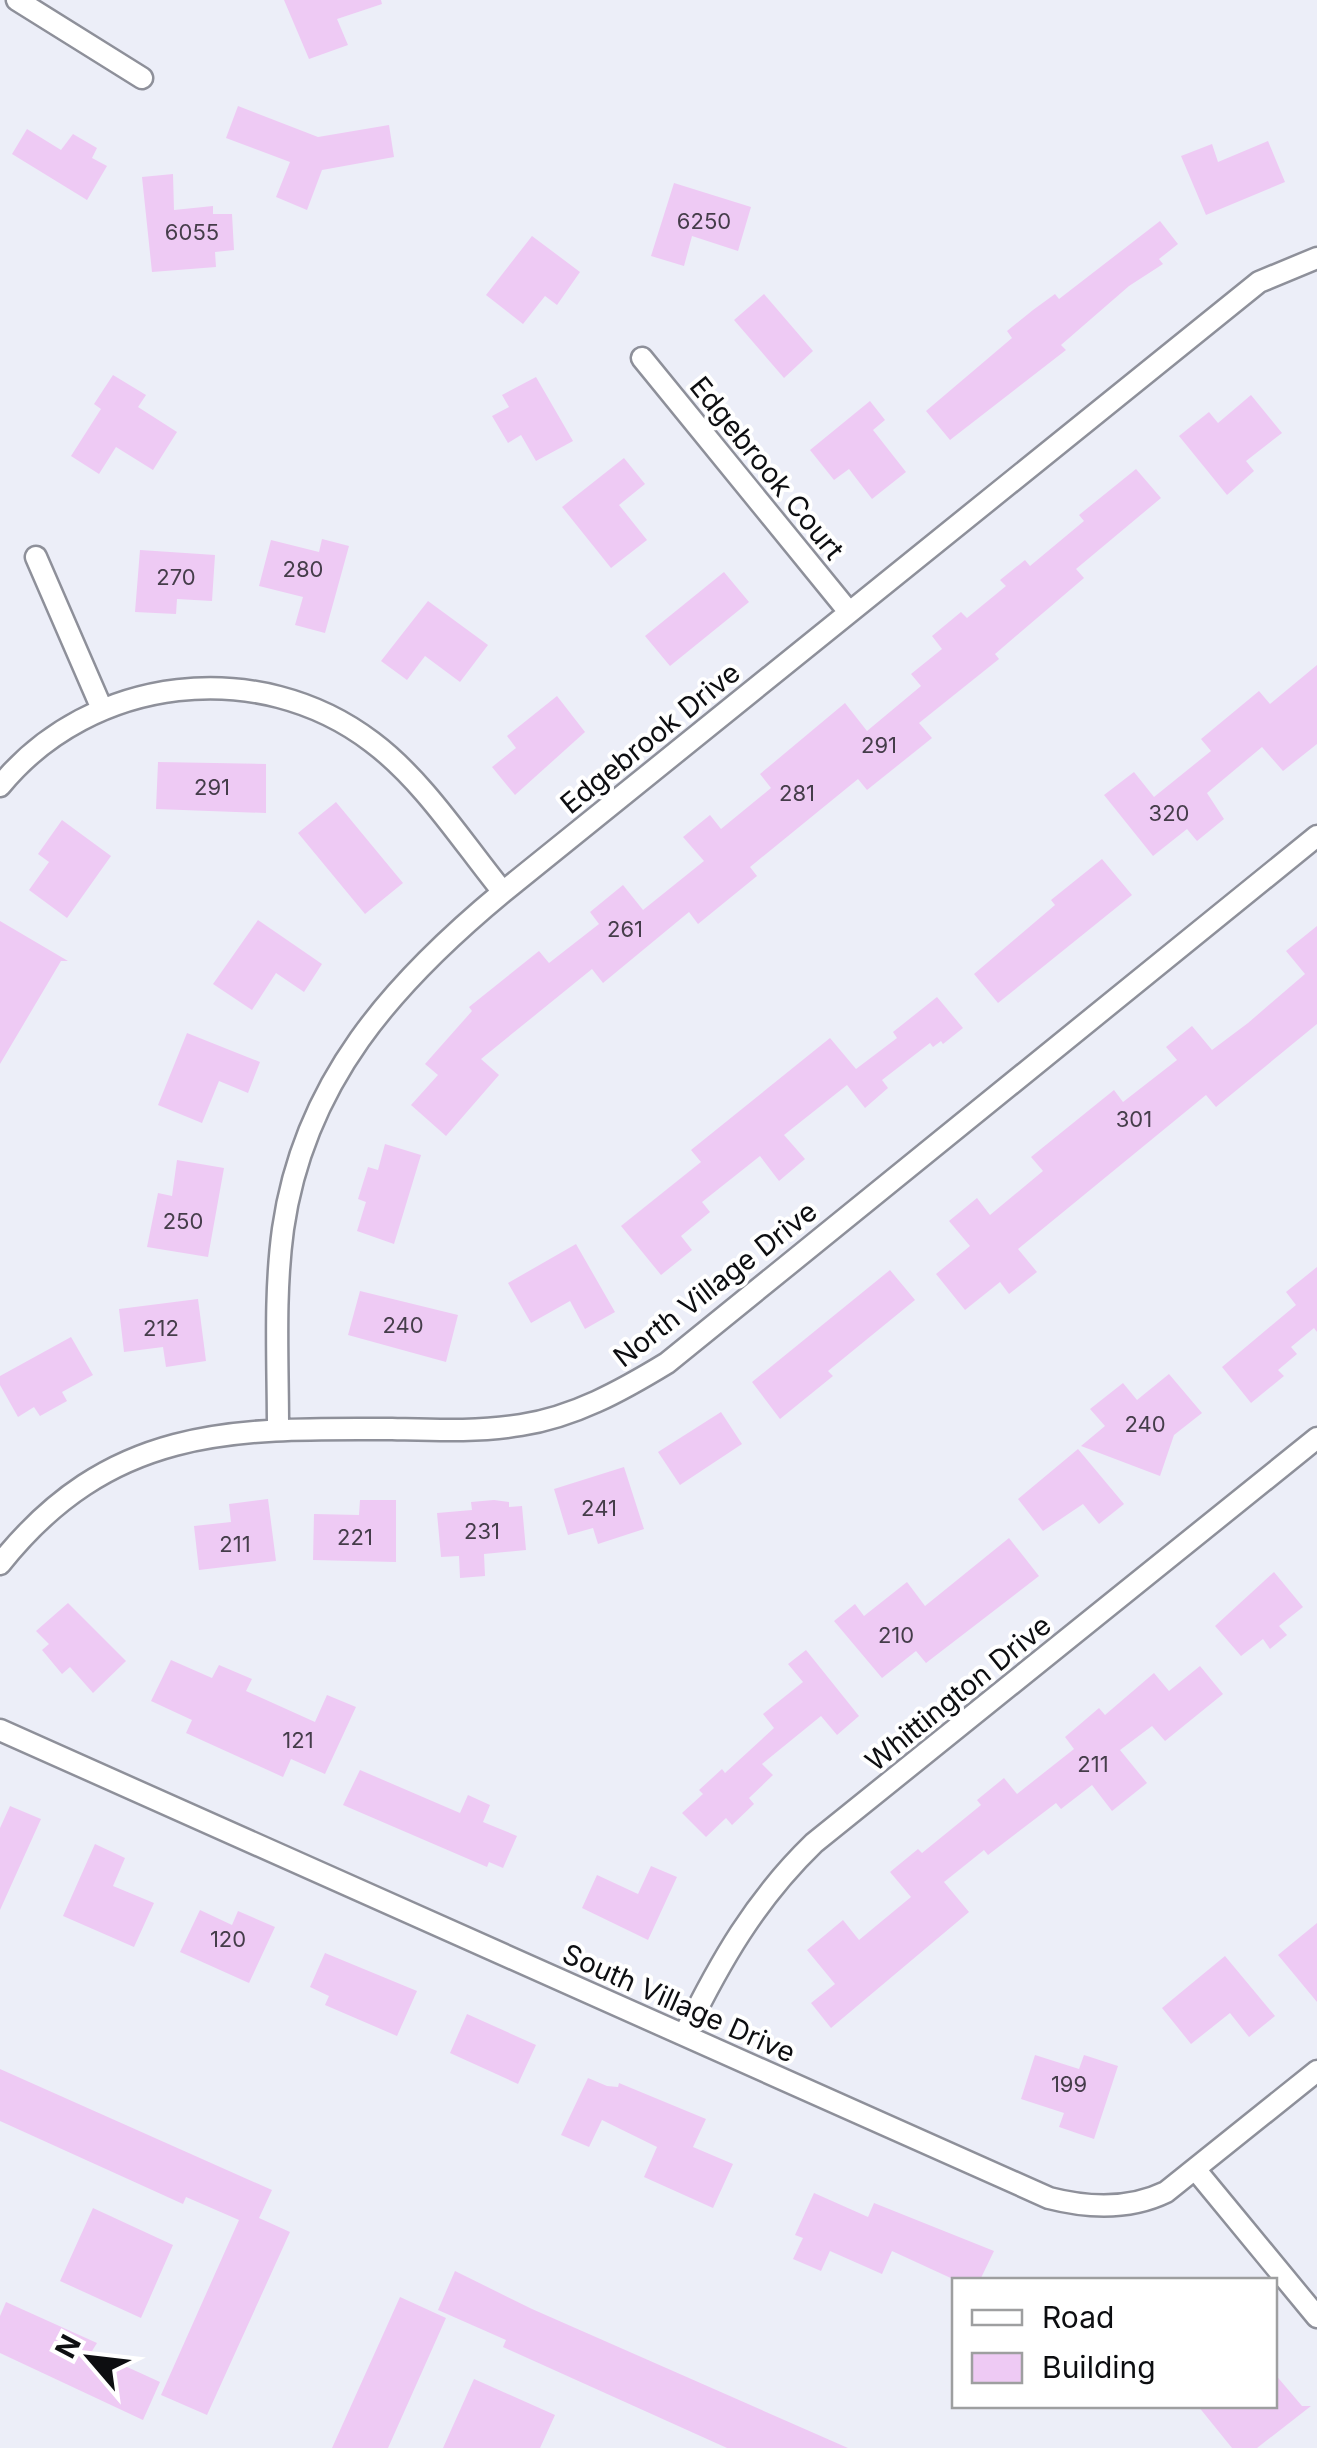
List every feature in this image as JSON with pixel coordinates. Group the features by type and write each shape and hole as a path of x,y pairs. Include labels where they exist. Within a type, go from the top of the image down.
{"street":[{"path":"17,0 142,78"},
{"name":"Edgebrook Drive","path":"278,1428 277,1292 284,1226 299,1162 344,1061 404,980 503,892 1259,282 1317,258"},
{"name":"Edgebrook Court","path":"642,358 849,612"},
{"path":"36,557 102,709"},
{"path":"0,786 36,750 102,709 160,691 197,687 270,694 311,708 358,733 400,767 503,892"},
{"name":"North Village Drive","path":"0,1564 45,1516 124,1464 176,1443 231,1431 278,1428 483,1430 566,1414 618,1392 666,1362 1317,836"},
{"name":"Whittington Drive","path":"684,2036 727,1948 752,1910 814,1843 1317,1438"},
{"name":"South Village Drive","path":"0,1730 1048,2198 1075,2205 1147,2201 1195,2169 1317,2071"},
{"path":"1195,2169 1317,2317"}],"building":[{"path":"284,0 381,0 382,4 337,19 348,45 309,59"},
{"path":"238,106 318,137 389,125 394,157 322,170 307,210 276,197 290,162 226,138"},
{"path":"27,129 61,150 73,134 97,148 92,158 107,166 87,200 12,154"},
{"path":"1268,141 1285,182 1206,215 1181,156 1212,144 1218,162"},
{"path":"173,174 174,210 213,206 213,214 232,214 234,250 215,252 216,267 152,272 142,177"},
{"path":"674,183 751,207 738,251 692,236 684,266 651,256"},
{"path":"1160,221 1178,244 1159,259 1163,264 1129,286 1061,345 1066,350 950,440 926,411 1012,338 1007,331 1055,294 1059,299"},
{"path":"532,236 580,272 557,305 545,296 523,324 486,295"},
{"path":"764,294 813,351 784,378 734,320"},
{"path":"113,375 146,395 138,407 177,432 153,470 116,447 99,474 71,456 101,409 94,404"},
{"path":"536,377 573,441 536,461 521,435 508,443 492,416 509,407 502,395"},
{"path":"1251,395 1282,433 1246,461 1254,471 1227,495 1179,436 1209,412 1218,423"},
{"path":"870,401 885,420 873,430 906,472 872,499 849,469 834,480 810,450"},
{"path":"624,458 645,484 619,505 647,540 611,568 562,507"},
{"path":"1136,469 1161,498 1076,569 1084,578 995,654 999,659 919,723 932,738 867,790 858,779 750,867 757,876 698,924 689,912 603,983 592,969 481,1059 499,1075 446,1136 411,1105 438,1075 425,1064 472,1011 469,1007 539,951 549,963 599,924 590,912 623,885 643,910 704,861 683,837 710,815 721,829 771,788 760,774 845,703 867,731 921,686 911,674 942,649 932,636 961,612 967,618 1006,586 1000,580 1025,560 1030,566 1084,521 1079,515"},
{"path":"322,539 349,546 325,633 295,625 303,597 259,586 271,540 319,552"},
{"path":"140,550 215,555 212,601 177,599 176,614 135,612"},
{"path":"724,572 749,602 670,666 645,636"},
{"path":"428,601 488,645 460,682 425,656 407,680 381,661"},
{"path":"1317,665 1317,744 1283,771 1262,747 1207,793 1224,819 1197,841 1187,829 1153,856 1104,795 1134,772 1154,797 1211,751 1201,739 1259,691 1270,704"},
{"path":"557,696 585,732 515,795 492,767 516,748 507,736"},
{"path":"158,762 266,764 266,813 156,809"},
{"path":"336,802 403,883 365,914 298,833"},
{"path":"62,820 111,856 67,918 29,890 49,862 38,854"},
{"path":"1102,859 1132,895 998,1003 974,974 1055,905 1051,900"},
{"path":"258,920 322,964 304,992 276,973 252,1010 213,984"},
{"path":"0,921 68,961 61,961 0,1064"},
{"path":"1317,926 1317,1024 1216,1107 1206,1095 1018,1249 1037,1272 1009,1294 1000,1282 965,1310 936,1274 970,1246 949,1221 977,1198 990,1215 1043,1171 1031,1157 1114,1090 1123,1102 1177,1060 1166,1047 1192,1026 1212,1050 1248,1023 1305,974 1286,951"},
{"path":"937,997 963,1028 943,1044 941,1041 933,1047 930,1043 882,1080 888,1088 865,1108 847,1085 784,1135 805,1159 779,1181 760,1156 702,1202 710,1212 681,1236 692,1250 661,1275 621,1226 701,1162 691,1150 830,1038 856,1069 897,1038 893,1032"},
{"path":"187,1033 260,1062 248,1093 219,1081 202,1123 158,1105"},
{"path":"385,1144 421,1155 394,1244 357,1231 366,1202 358,1199 368,1167 378,1170"},
{"path":"177,1160 224,1168 208,1257 147,1247 158,1193 172,1196"},
{"path":"576,1244 615,1312 585,1329 570,1301 531,1323 508,1283"},
{"path":"1317,1267 1317,1332 1314,1328 1291,1347 1297,1354 1278,1370 1284,1376 1251,1403 1222,1367 1296,1305 1286,1292"},
{"path":"890,1270 915,1300 828,1371 833,1376 780,1419 752,1382"},
{"path":"360,1291 458,1315 446,1362 348,1335"},
{"path":"198,1299 206,1361 166,1367 163,1347 124,1352 119,1309"},
{"path":"71,1337 93,1375 62,1392 67,1401 40,1416 34,1407 18,1417 0,1385 0,1376"},
{"path":"1169,1374 1202,1413 1174,1435 1160,1476 1081,1446 1105,1426 1090,1409 1123,1383 1137,1400"},
{"path":"721,1412 742,1444 680,1485 658,1452"},
{"path":"1078,1449 1124,1504 1099,1524 1083,1504 1043,1531 1018,1499"},
{"path":"624,1467 644,1529 598,1544 593,1528 568,1535 554,1489"},
{"path":"268,1499 276,1561 199,1570 194,1526 231,1522 229,1504"},
{"path":"360,1500 396,1500 396,1562 313,1560 314,1514 359,1515"},
{"path":"471,1502 509,1502 509,1507 522,1506 526,1550 484,1554 485,1576 460,1578 459,1556 441,1557 437,1513 472,1510"},
{"path":"1009,1538 1039,1576 926,1663 916,1651 882,1678 834,1621 855,1604 864,1616 907,1582 925,1606"},
{"path":"1274,1572 1303,1607 1279,1626 1287,1635 1270,1649 1263,1639 1241,1656 1215,1626"},
{"path":"68,1603 126,1661 93,1693 70,1667 62,1674 42,1650 49,1644 36,1631"},
{"path":"806,1650 859,1716 837,1735 821,1716 762,1764 773,1775 749,1798 754,1804 732,1825 726,1818 706,1837 682,1813 703,1794 699,1790 722,1769 725,1773 774,1728 763,1714 803,1682 788,1664"},
{"path":"171,1660 212,1678 219,1665 252,1679 246,1691 315,1722 327,1695 356,1707 325,1774 291,1759 283,1777 186,1733 192,1720 151,1701"},
{"path":"1200,1666 1223,1694 1165,1741 1152,1726 1120,1750 1147,1783 1112,1811 1092,1785 1061,1809 1056,1803 988,1855 984,1850 944,1882 969,1912 831,2028 811,2003 835,1984 807,1950 843,1920 859,1940 911,1897 890,1872 918,1849 922,1853 981,1805 977,1800 1004,1778 1017,1794 1074,1749 1065,1737 1099,1708 1105,1715 1154,1673 1169,1691"},
{"path":"360,1770 460,1813 468,1795 490,1805 483,1822 517,1836 503,1868 489,1862 487,1867 343,1805"},
{"path":"10,1806 41,1819 0,1910 0,1828"},
{"path":"95,1844 125,1858 113,1886 154,1903 134,1947 63,1916"},
{"path":"651,1866 677,1877 648,1940 582,1908 597,1875 638,1894"},
{"path":"200,1910 232,1925 238,1911 275,1927 249,1983 180,1952"},
{"path":"1317,1923 1317,2002 1278,1955"},
{"path":"325,1953 417,1991 397,2036 325,2005 329,1996 310,1987"},
{"path":"1225,1956 1275,2016 1249,2037 1230,2013 1191,2044 1162,2008"},
{"path":"467,2014 536,2045 518,2084 450,2053"},
{"path":"1035,2055 1079,2069 1084,2055 1118,2066 1094,2139 1059,2127 1064,2113 1021,2099"},
{"path":"0,2069 272,2190 259,2218 290,2232 207,2415 161,2395 239,2220 186,2197 183,2204 0,2121"},
{"path":"588,2078 607,2086 618,2087 619,2083 706,2119 693,2147 733,2164 713,2208 644,2177 657,2147 602,2120 589,2147 561,2135"},
{"path":"814,2193 868,2217 874,2203 994,2251 981,2278 952,2279 892,2251 882,2274 830,2251 821,2271 793,2259 803,2238 795,2235"},
{"path":"93,2208 173,2245 141,2318 60,2281"},
{"path":"455,2271 532,2309 848,2448 727,2448 503,2347 506,2340 438,2310"},
{"path":"400,2297 446,2318 388,2448 332,2448"},
{"path":"6,2302 97,2343 92,2351 160,2382 143,2420 0,2353 0,2316"},
{"path":"1277,2377 1302,2406 1311,2406 1257,2448 1232,2448 1200,2408 1277,2408"},
{"path":"474,2379 555,2415 540,2448 443,2448"}]}
